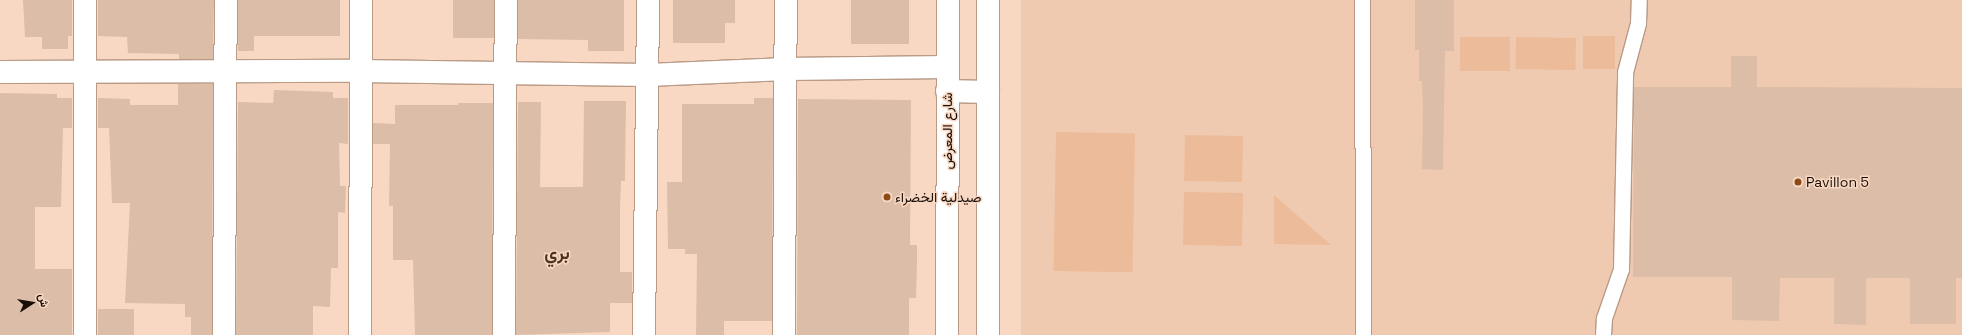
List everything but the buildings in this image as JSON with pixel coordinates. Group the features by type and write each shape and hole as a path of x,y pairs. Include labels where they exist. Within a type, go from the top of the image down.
{"street":[{"path":"85,0 85,335"},
{"path":"224,335 226,0"},
{"path":"360,335 359,71 361,0"},
{"path":"504,335 506,0"},
{"path":"644,335 648,0"},
{"path":"784,335 786,0"},
{"name":"شارع المعرض","path":"947,335 948,0"},
{"path":"988,0 988,335"},
{"path":"0,72 359,71 506,75 648,75 786,69 947,67"},
{"path":"947,91 988,92"}],"lane":[{"path":"1362,0 1363,335"},
{"path":"1603,335 1604,318 1621,269 1625,72 1638,22 1639,0"}],"shaded area":[{"path":"1021,0 1962,0 1962,335 1021,335"},
{"path":"1583,36 1615,36 1615,69 1583,69"},
{"path":"1460,37 1510,37 1510,71 1460,71"},
{"path":"1516,37 1576,38 1575,70 1515,69"},
{"path":"1056,132 1135,133 1133,272 1054,271"},
{"path":"1185,135 1243,136 1242,182 1184,181"},
{"path":"1184,192 1243,193 1242,246 1183,245"},
{"path":"1274,195 1331,245 1274,244"}],"place":[{"name":"Pavillon 5","path":"1798,182"},
{"name":"صيدلية الخضراء","path":"887,197"}],"district":[{"name":"بري","path":"557,253"}]}
